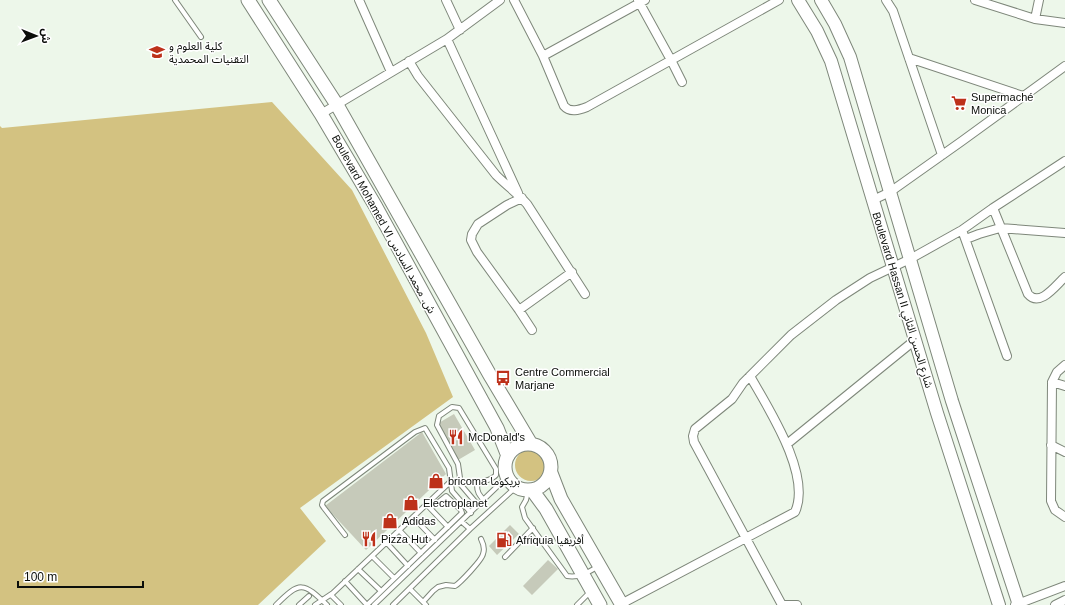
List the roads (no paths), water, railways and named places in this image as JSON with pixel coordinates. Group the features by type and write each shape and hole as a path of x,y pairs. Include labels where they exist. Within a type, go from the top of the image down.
{"main road":[{"name":"Boulevard Mohamed VI ش. محمد السادس","path":"248,0 321,114 376,207 497,428 508,456"},
{"name":"Boulevard Mohamed VI ش. محمد السادس","path":"269,0 337,105 491,377 531,444"},
{"name":"Boulevard Hassan II شارع الحسن الثاني","path":"798,0 817,30 831,61 894,266 915,340 999,605"},
{"name":"Boulevard Hassan II شارع الحسن الثاني","path":"821,0 836,24 850,57 952,401 1017,604"},
{"path":"475,387 491,377"},
{"path":"525,489 542,486 548,480 550,473 551,465 545,451 531,444 522,445 514,449 508,456 505,466 507,477 511,483 525,489 546,509 600,605"},
{"path":"550,473 561,499 622,604"}],"street":[{"path":"359,0 391,72"},
{"path":"446,0 460,30"},
{"path":"321,114 447,39 500,0"},
{"path":"514,0 543,56 564,106 569,110 580,110 587,107 779,0"},
{"path":"886,0 893,11 942,155"},
{"path":"975,0 1035,19 1065,23"},
{"path":"1035,19 1039,0"},
{"path":"543,56 641,1 682,82"},
{"path":"447,39 520,196 537,218 585,294"},
{"path":"909,58 1023,96"},
{"path":"409,61 418,76 496,175 520,196"},
{"path":"873,200 890,192 1065,66"},
{"path":"797,605 782,605 694,442 693,436 695,429 732,399 743,383 791,336 836,300 870,278 910,259 962,230 993,208 1061,167 1065,161"},
{"path":"520,196 478,224 472,234 471,240 477,252 532,330"},
{"path":"993,208 1000,228 1030,297 1035,299 1042,297 1065,277"},
{"path":"966,239 1000,228 1065,233"},
{"path":"962,230 1007,356"},
{"path":"519,310 572,272"},
{"path":"787,444 915,340"},
{"path":"1065,365 1057,372 1052,382 1051,445 1051,501 1055,510 1065,517"},
{"path":"622,604 795,512 799,494 796,476 787,444 750,376"},
{"path":"1052,382 1065,386"},
{"path":"1051,445 1065,452"},
{"path":"1017,604 1065,586"},
{"path":"1055,605 1065,600"}],"lane":[{"path":"175,0 201,37"},
{"path":"478,506 461,485 458,464 437,425 439,416 452,407 459,408 496,469 496,475 493,479 481,481 477,485 477,490 484,500"},
{"path":"344,535 322,505 323,501 415,432 425,428 448,468 454,494 471,513"},
{"path":"374,605 462,522 507,477"},
{"path":"316,604 331,595 450,482"},
{"path":"525,489 526,500 522,507 525,518 567,576 576,578 600,566"},
{"path":"394,605 470,529 525,489"},
{"path":"345,581 367,605 462,513 461,510 446,496 431,508"},
{"path":"427,504 448,527"},
{"path":"413,517 435,540"},
{"path":"462,522 470,529"},
{"path":"505,557 533,528"},
{"path":"399,530 421,553"},
{"path":"410,589 425,603 435,588 442,586 455,586 483,556 484,548 480,538"},
{"path":"386,542 408,566"},
{"path":"372,556 394,578"},
{"path":"358,569 381,591"},
{"path":"276,605 292,591 298,588 308,588 327,605"},
{"path":"577,605 592,591"},
{"path":"331,595 341,605"},
{"path":"299,605 308,596"}],"place":[{"name":"كلية العلوم و التقنيات المحمدية","path":"157,52"},
{"name":"Supermaché Monica","path":"959,103"},
{"name":"Centre Commercial Marjane","path":"503,378"},
{"name":"McDonald's","path":"456,437"},
{"name":"bricoma بريكوما","path":"436,481"},
{"name":"Electroplanet","path":"411,503"},
{"name":"Adidas","path":"390,521"},
{"name":"Pizza Hut","path":"369,539"},
{"name":"Afriquia أفريقيا","path":"504,540"}]}
